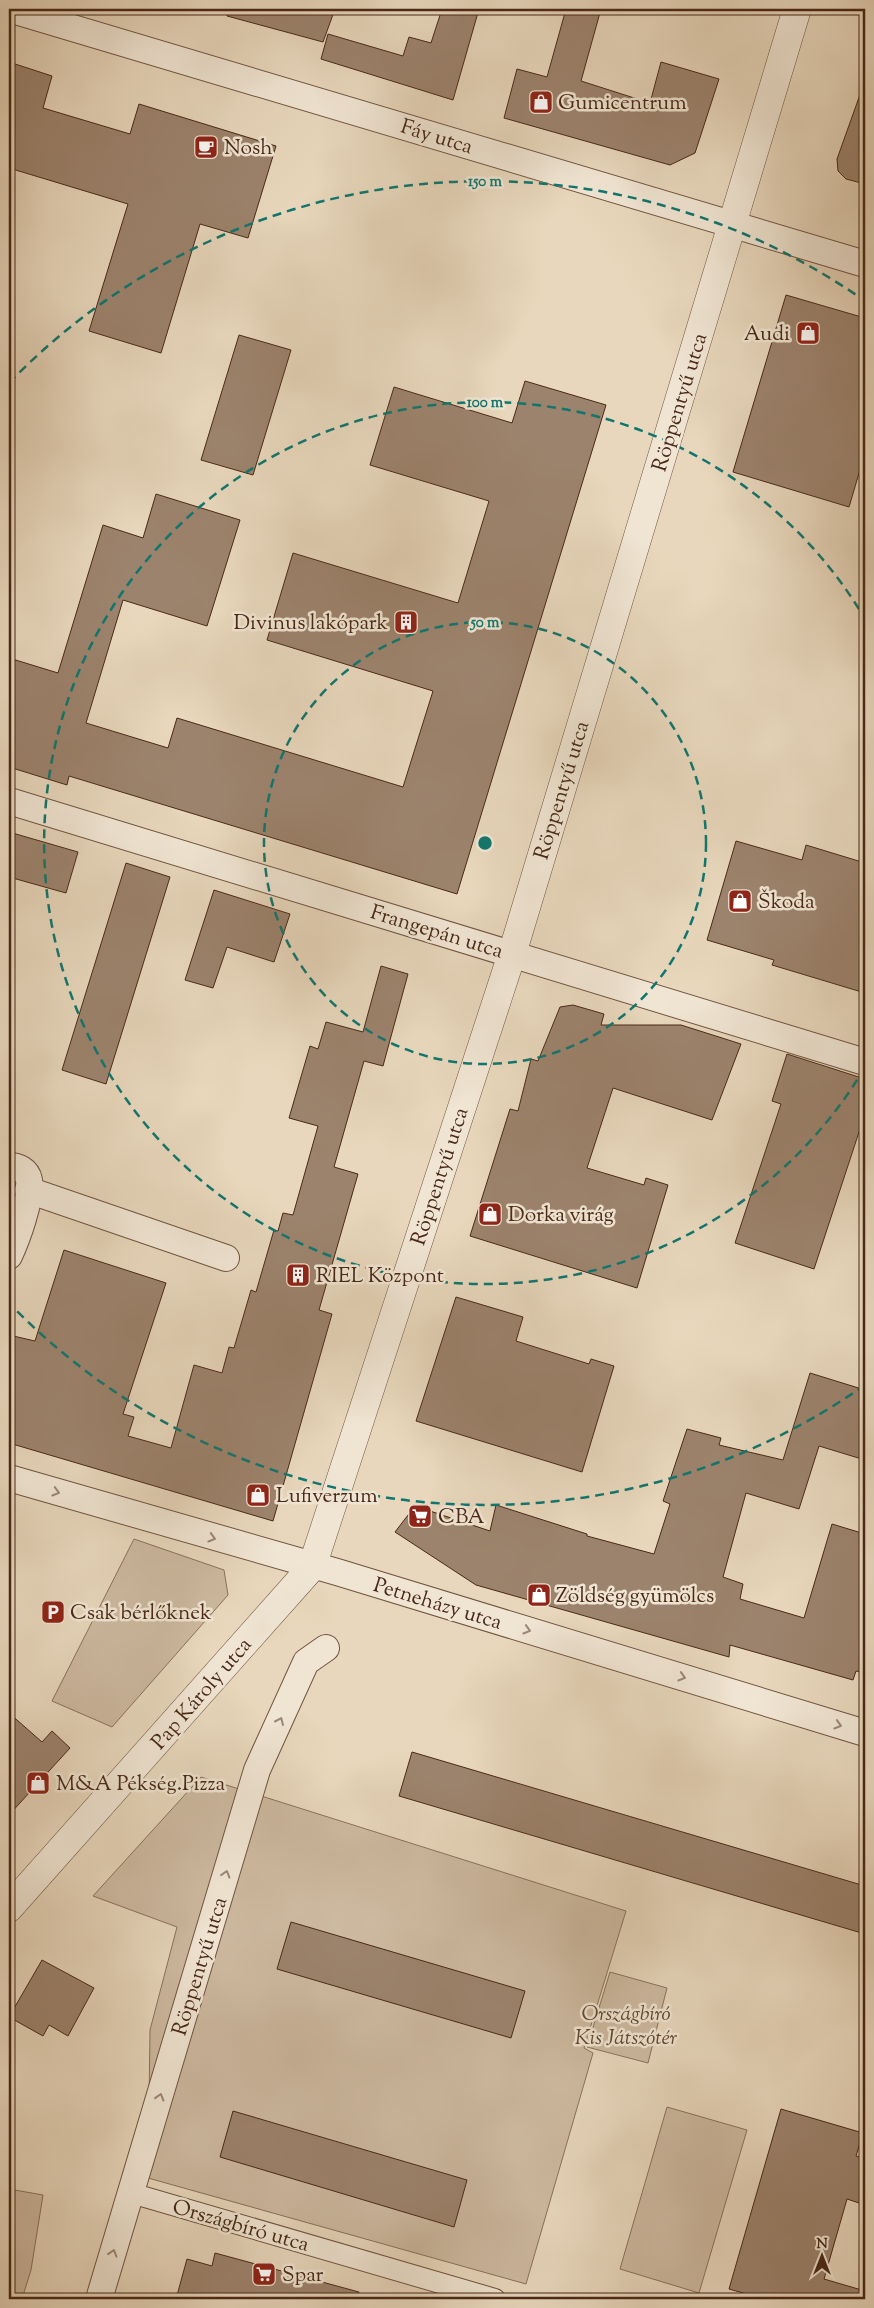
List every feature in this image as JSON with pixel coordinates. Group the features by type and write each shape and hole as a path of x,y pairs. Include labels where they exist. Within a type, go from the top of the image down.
{"street":[{"name":"Fáy utca","path":"9,9 865,264"},
{"name":"Röppentyű utca","path":"312,1567 512,954 797,9"},
{"name":"Frangepán utca","path":"9,800 865,1062"},
{"path":"9,1166 17,1166 25,1171 29,1180 17,1238 9,1256"},
{"path":"28,1190 226,1258"},
{"name":"Petneházy utca","path":"9,1478 312,1567 337,1572 865,1733"},
{"name":"Pap Károly utca","path":"9,1908 312,1567"},
{"name":"Röppentyű utca","path":"99,2299 257,1770 306,1662 326,1648"},
{"name":"Országbíró utca","path":"131,2194 495,2299"}],"green space":[{"path":"134,1539 224,1570 228,1595 112,1727 52,1701"},
{"path":"201,1777 626,1911 584,2048 593,2053 526,2284 148,2178 150,2030 177,1927 93,1896"},
{"name":"Országbíró Kis Játszótér","path":"610,1972 667,1988 648,2063 587,2047"},
{"path":"667,2107 747,2130 699,2293 620,2269"},
{"path":"9,2189 43,2195 31,2270 22,2299 9,2299"}],"building":[{"path":"228,9 335,9 323,42 227,16"},
{"path":"442,9 479,9 453,100 321,59 328,34 403,56 409,37 431,43"},
{"path":"566,9 601,9 581,81 650,103 661,62 719,79 695,153 670,165 504,118 517,69 547,77"},
{"path":"9,62 52,76 43,108 130,134 139,104 276,146 248,238 200,224 161,353 89,331 128,204 9,168"},
{"path":"862,89 865,90 865,184 846,179 838,171 837,159"},
{"path":"786,295 865,318 865,453 849,507 733,472"},
{"path":"239,335 291,350 253,475 201,460"},
{"name":"Divinus lakópark","path":"525,381 606,405 457,894 69,776 67,785 9,767 9,658 58,673 103,525 143,538 156,494 240,520 207,626 123,600 86,723 168,748 177,718 403,787 433,691 267,640 293,553 458,603 489,501 370,465 394,387 512,423"},
{"path":"9,832 78,852 66,893 9,877"},
{"path":"736,841 802,860 806,845 865,863 865,993 772,965 774,960 707,940"},
{"path":"126,863 170,877 106,1084 62,1070"},
{"path":"214,890 290,914 274,962 227,947 213,988 185,980"},
{"path":"381,966 408,974 383,1066 364,1061 334,1167 358,1174 319,1310 332,1314 273,1521 9,1443 9,1335 35,1341 64,1250 166,1283 123,1414 134,1417 128,1436 171,1448 194,1365 222,1373 229,1347 234,1348 251,1290 256,1292 274,1230 278,1231 283,1213 293,1215 318,1126 289,1118 310,1046 318,1049 326,1022 363,1032"},
{"path":"573,1005 604,1014 601,1025 681,1025 741,1044 712,1120 613,1088 587,1168 644,1185 646,1178 668,1185 637,1288 470,1236 510,1109 518,1111 531,1059 538,1061 560,1007"},
{"path":"787,1054 865,1079 865,1131 860,1129 814,1269 735,1243 781,1104 772,1101"},
{"path":"456,1297 523,1317 516,1341 589,1364 591,1359 614,1366 582,1472 416,1421"},
{"path":"810,1373 865,1390 865,1460 819,1446 799,1509 746,1493 723,1577 743,1584 740,1599 804,1618 832,1524 865,1534 865,1673 856,1671 853,1680 730,1645 729,1657 476,1585 395,1532 415,1506 490,1531 496,1505 587,1534 587,1536 654,1554 670,1504 663,1501 687,1429 721,1438 719,1445 783,1460"},
{"path":"9,1713 42,1742 52,1731 70,1748 9,1815"},
{"path":"412,1752 865,1886 865,1934 399,1796"},
{"path":"291,1922 525,1991 511,2038 277,1969"},
{"path":"42,1960 94,1988 68,2036 49,2025 43,2036 9,2017"},
{"path":"781,2109 863,2133 856,2156 865,2158 865,2205 847,2199 824,2279 865,2291 865,2299 764,2299 729,2289"},
{"path":"233,2111 467,2180 454,2227 220,2157"},
{"name":"Spar","path":"215,2253 359,2292 358,2299 176,2299 187,2259 212,2266"}],"place":[{"name":"Gumicentrum","path":"541,102"},
{"name":"Nosh","path":"206,147"},
{"name":"Audi","path":"808,333"},
{"name":"Divinus lakópark","path":"406,622"},
{"name":"Škoda","path":"740,901"},
{"name":"Dorka virág","path":"490,1214"},
{"name":"RIEL Központ","path":"298,1275"},
{"name":"Lufiverzum","path":"258,1495"},
{"name":"CBA","path":"420,1516"},
{"name":"Zöldség gyümölcs","path":"539,1595"},
{"name":"Csak bérlőknek","path":"53,1612"},
{"name":"M&A Pékség.Pizza","path":"38,1783"},
{"name":"Spar","path":"264,2274"}]}
